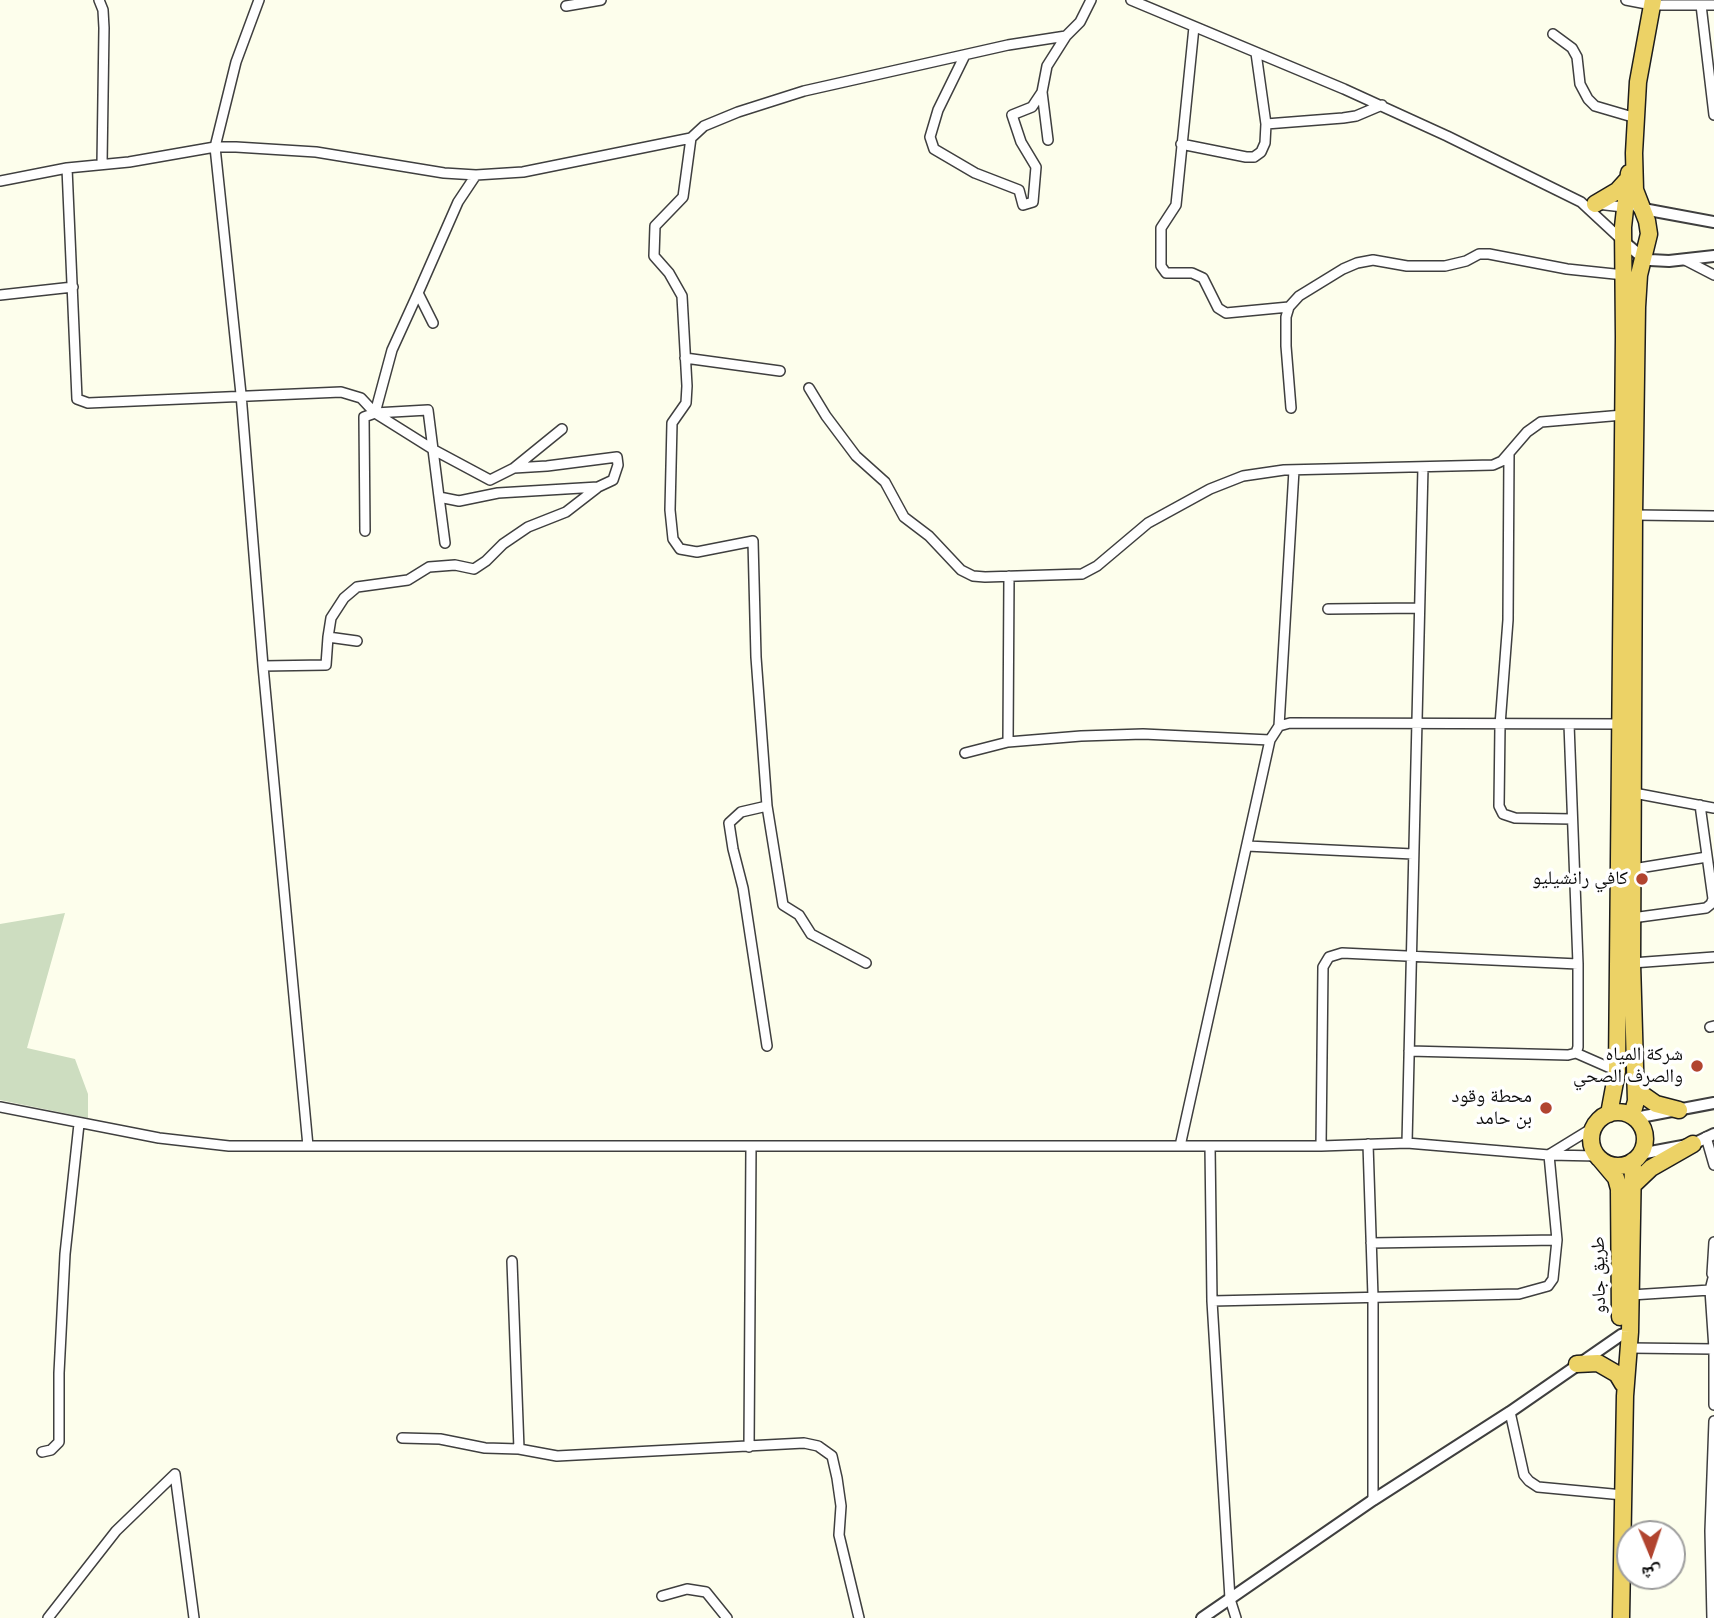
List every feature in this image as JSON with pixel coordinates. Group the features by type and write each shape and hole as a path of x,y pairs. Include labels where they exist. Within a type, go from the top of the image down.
{"highway":[{"path":"1609,1114 1617,1071 1637,307 1639,275 1649,234 1635,190 1634,153 1638,82 1652,3"},
{"path":"1634,153 1626,181 1623,207 1627,724 1634,793 1634,1116"},
{"path":"1588,203 1617,191 1626,181"},
{"path":"1636,1090 1656,1104 1679,1110"},
{"path":"1621,1112 1634,1116 1644,1128 1645,1135 1645,1142 1637,1158 1622,1166 1599,1158 1591,1139 1594,1126 1609,1114 1621,1112"},
{"path":"1632,1186 1651,1168 1704,1138"},
{"name":"طريق جادو","path":"1599,1158 1616,1178 1619,1189 1627,1338"},
{"name":"طريق جادو","path":"1621,1618 1624,1390 1631,1295 1632,1186 1637,1158"},
{"path":"1577,1364 1587,1362 1608,1367 1624,1390"}],"street":[{"path":"99,0 103,10 104,28 102,164"},
{"path":"259,0 236,62 215,148 241,394 263,666 308,1146"},
{"path":"566,6 601,0"},
{"path":"1048,140 1042,92 1047,66 1066,36 1080,22 1091,0"},
{"path":"1130,0 1382,105 1588,203 1641,208 1714,222"},
{"path":"1626,0 1714,5"},
{"path":"1702,5 1714,115"},
{"path":"1194,27 1176,205 1163,222 1159,237 1163,270 1174,274 1198,274 1203,278 1218,308 1226,313 1290,307"},
{"path":"1553,34 1572,48 1577,57 1580,84 1588,99 1595,106 1636,118"},
{"path":"0,181 67,168 167,157 215,148 316,152 426,171 476,175 523,172 691,138 704,126 772,100 846,81 1066,36"},
{"path":"1181,144 1254,157 1261,152 1265,143 1266,124 1255,53"},
{"path":"965,55 938,110 930,137 934,149 975,173 1019,190 1023,205 1033,202 1036,167 1021,142 1012,115 1032,107 1042,92"},
{"path":"1266,124 1356,116 1382,105"},
{"path":"691,138 682,197 655,226 654,256 669,273 682,296 686,404 672,423 670,510 673,539 680,550 697,552 752,541 755,657 767,806 783,905 799,915 811,934 866,963"},
{"path":"67,168 75,396 79,401 341,392 361,398 375,413 434,450 490,480 514,468 562,429"},
{"path":"375,413 392,350 458,202 476,175"},
{"path":"1588,203 1623,241 1643,258 1659,261 1714,256"},
{"path":"1291,408 1286,317 1299,296 1343,269 1373,260 1407,266 1445,266 1466,261 1479,254 1489,254 1567,269 1624,275"},
{"path":"1685,260 1714,275"},
{"path":"0,295 73,287"},
{"path":"418,293 433,323"},
{"path":"685,358 780,371"},
{"path":"810,388 826,416 856,456 885,482 904,517 929,536 961,570 973,576 1082,573 1097,566 1147,523 1228,480 1260,473 1294,470 1493,465 1502,461 1527,432 1541,422 1623,415"},
{"path":"365,531 363,417 375,413 428,410 445,543"},
{"path":"1509,452 1508,620 1500,725 1499,806 1503,814 1515,818 1572,819"},
{"path":"263,666 326,665 331,618 344,598 358,587 408,580 429,567 455,565 474,569 528,527 566,512 598,487 613,480 618,464 617,457 514,468"},
{"path":"1407,1143 1423,467"},
{"path":"1180,1146 1270,740 1279,726 1294,470"},
{"path":"439,497 460,501 498,493 598,487"},
{"path":"1633,516 1714,516"},
{"path":"1008,742 1009,576"},
{"path":"1328,610 1419,608"},
{"path":"328,637 357,641"},
{"path":"1279,726 1290,723 1627,724"},
{"path":"1569,724 1577,964 1576,1053"},
{"path":"965,753 1008,742 1143,734 1270,740"},
{"path":"1634,793 1714,808"},
{"path":"1632,918 1706,908 1713,899 1700,805"},
{"path":"767,806 740,813 729,824 743,888 767,1046"},
{"path":"1247,846 1413,854"},
{"path":"1633,869 1707,856"},
{"path":"1321,1146 1323,967 1329,957 1342,953 1577,964"},
{"path":"1632,963 1714,957"},
{"path":"1409,1051 1576,1053 1617,1071"},
{"path":"1634,1116 1714,1103"},
{"path":"0,1107 159,1138 229,1146 1321,1146 1407,1143 1599,1158"},
{"path":"42,1452 51,1450 59,1443 59,1373 65,1254 79,1124"},
{"path":"1549,1155 1594,1126"},
{"path":"1637,1158 1704,1138 1714,1165"},
{"path":"1368,1144 1373,1297 1373,1500"},
{"path":"750,1447 751,1146"},
{"path":"1210,1146 1212,1301 1230,1599 1236,1618"},
{"path":"1212,1301 1519,1294 1548,1286 1553,1279 1557,1240 1549,1155"},
{"path":"1371,1243 1557,1240"},
{"path":"1714,1242 1710,1290 1714,1405"},
{"path":"512,1261 519,1449"},
{"path":"1631,1295 1710,1290"},
{"path":"1202,1618 1373,1500 1510,1412 1577,1364 1627,1338 1714,1349"},
{"path":"1510,1412 1524,1475 1529,1481 1538,1487 1623,1495"},
{"path":"1712,1618 1710,1594 1714,1421"},
{"path":"402,1438 440,1439 485,1448 519,1449 557,1456 804,1443 818,1446 832,1456 841,1506 839,1535 859,1618"},
{"path":"48,1618 117,1531 175,1474 194,1618"},
{"path":"662,1596 687,1589 706,1592 727,1618"}],"green space":[{"path":"65,913 27,1048 75,1059 88,1094 88,1118 0,1100 0,924"}],"place":[{"name":"كافي رانشيليو","path":"1642,879"},
{"name":"شركة المياه والصرف الصحي","path":"1697,1066"},
{"name":"محطة وقود بن حامد","path":"1546,1108"}]}
